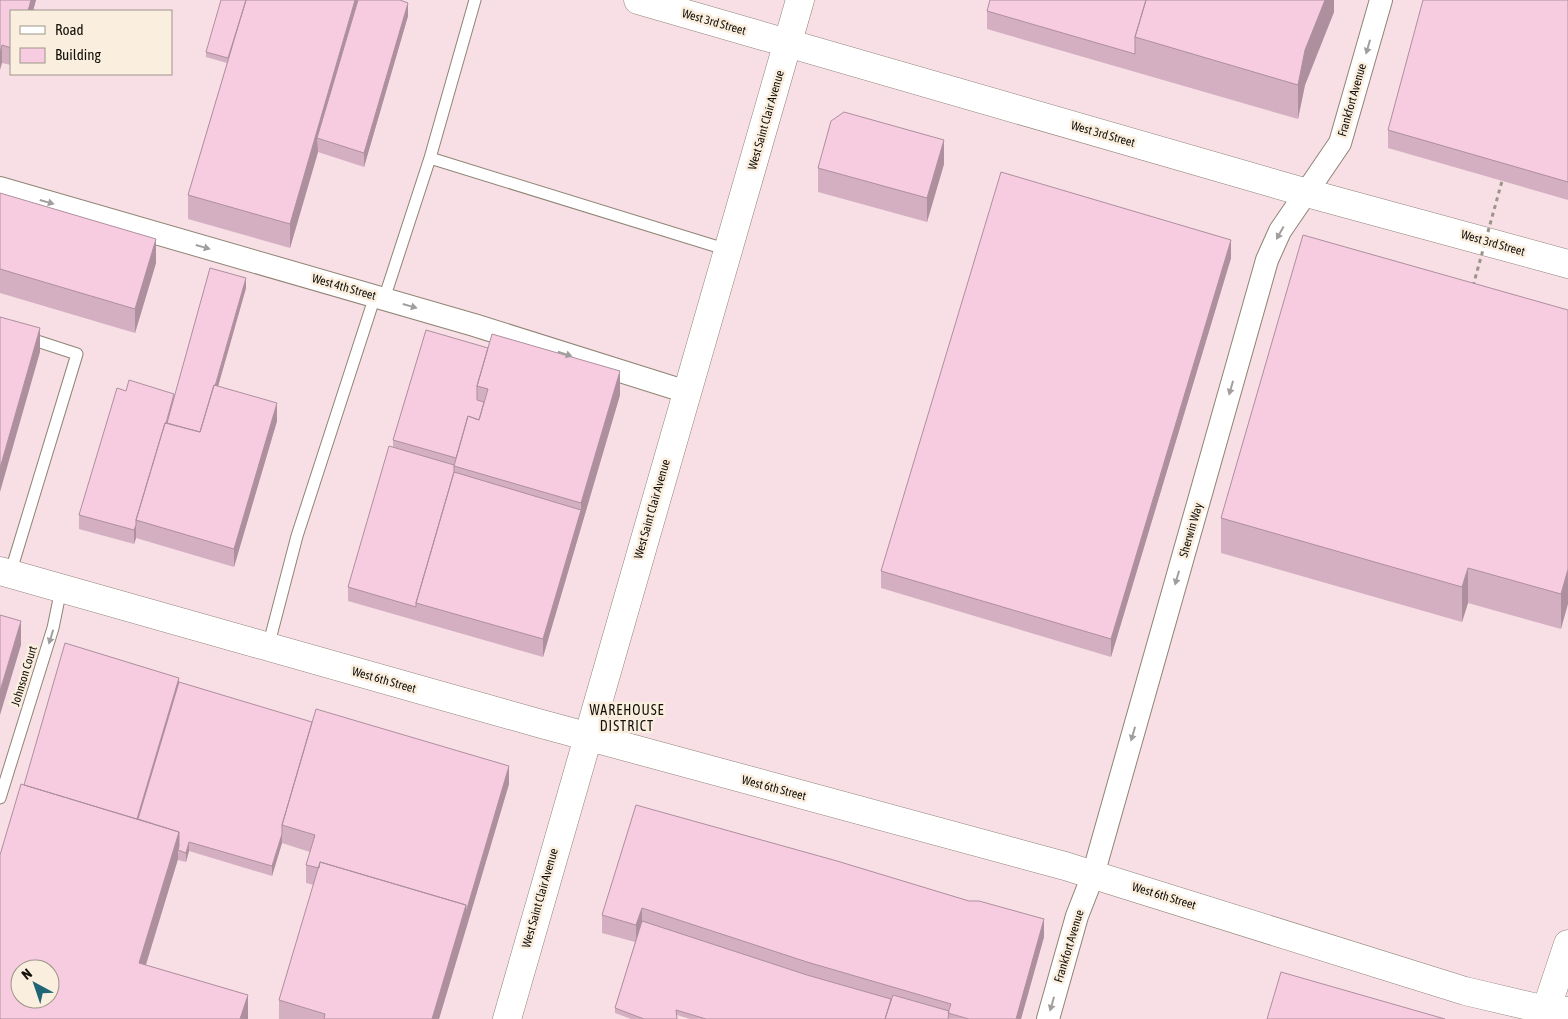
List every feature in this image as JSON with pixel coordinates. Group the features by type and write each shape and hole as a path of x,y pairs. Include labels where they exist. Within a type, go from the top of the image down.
{"street":[{"name":"West 3rd Street","path":"638,0 1307,193 1568,264"},
{"name":"West Saint Clair Avenue","path":"506,1019 800,0"},
{"name":"Frankfort Avenue","path":"1307,193 1340,143 1381,0"},
{"name":"West 4th Street","path":"0,188 474,325 686,392"},
{"name":"Sherwin Way","path":"1093,875 1267,260 1280,231 1307,193"},
{"name":"West 6th Street","path":"5,572 586,737 1093,875 1465,991 1552,1013"},
{"name":"Frankfort Avenue","path":"1048,1019 1077,916 1093,875"},
{"path":"1552,1013 1568,944"}],"lane":[{"path":"268,647 298,536 430,158 475,0"},
{"path":"430,158 728,250"},
{"path":"0,329 77,354 5,572"},
{"name":"Johnson Court","path":"0,798 53,628 61,589"}],"path":[{"path":"1472,289 1502,181"}],"shaded area":[{"path":"0,0 1568,0 1568,1019 0,1019"}],"building":[{"path":"0,0 31,0 28,10 10,10 10,48 2,45 0,53"},
{"path":"221,0 246,0 228,58 206,52"},
{"path":"246,0 355,0 290,224 188,195"},
{"path":"358,0 400,0 408,3 364,153 317,138"},
{"path":"990,0 1146,0 1135,37 1135,54 987,11"},
{"path":"1146,0 1325,0 1305,50 1298,85 1135,37"},
{"path":"1423,0 1568,0 1568,182 1388,130"},
{"path":"844,112 944,140 927,198 818,168 831,121"},
{"path":"1001,172 1231,240 1111,639 881,571"},
{"path":"0,193 156,239 135,309 0,269"},
{"path":"1303,235 1568,310 1568,569 1561,594 1468,568 1462,587 1221,518"},
{"path":"210,268 246,278 200,432 167,423"},
{"path":"0,317 40,328 0,468"},
{"path":"426,330 488,348 477,386 477,400 484,402 479,420 468,416 456,458 393,440"},
{"path":"492,334 620,371 581,503 454,466 468,416 479,420 488,389 477,386"},
{"path":"129,380 174,394 134,530 79,515 117,388 126,391"},
{"path":"214,385 277,403 234,549 136,520 165,423 200,432"},
{"path":"389,446 454,465 454,472 416,607 348,587"},
{"path":"454,472 581,510 543,639 416,603"},
{"path":"0,615 21,621 0,691"},
{"path":"65,643 179,678 137,819 24,785"},
{"path":"179,682 312,722 272,866 189,842 186,853 178,850 179,832 138,819"},
{"path":"316,709 509,766 466,912 466,905 320,862 319,868 306,865 315,835 282,825"},
{"path":"21,784 179,832 139,963 248,995 240,1019 0,1019 0,855"},
{"path":"636,805 837,861 969,901 979,901 1044,919 1016,1019 969,1019 948,1013 951,1004 807,962 642,908 636,925 602,915"},
{"path":"320,862 466,905 432,1019 324,1019 325,1014 279,1000"},
{"path":"642,921 807,975 891,999 885,1019 706,1019 676,1010 677,1019 644,1019 615,1008"},
{"path":"1281,972 1445,1019 1267,1019"},
{"path":"893,995 949,1011 948,1019 885,1019"}],"district":[{"name":"WAREHOUSE DISTRICT","path":"627,718"}]}
